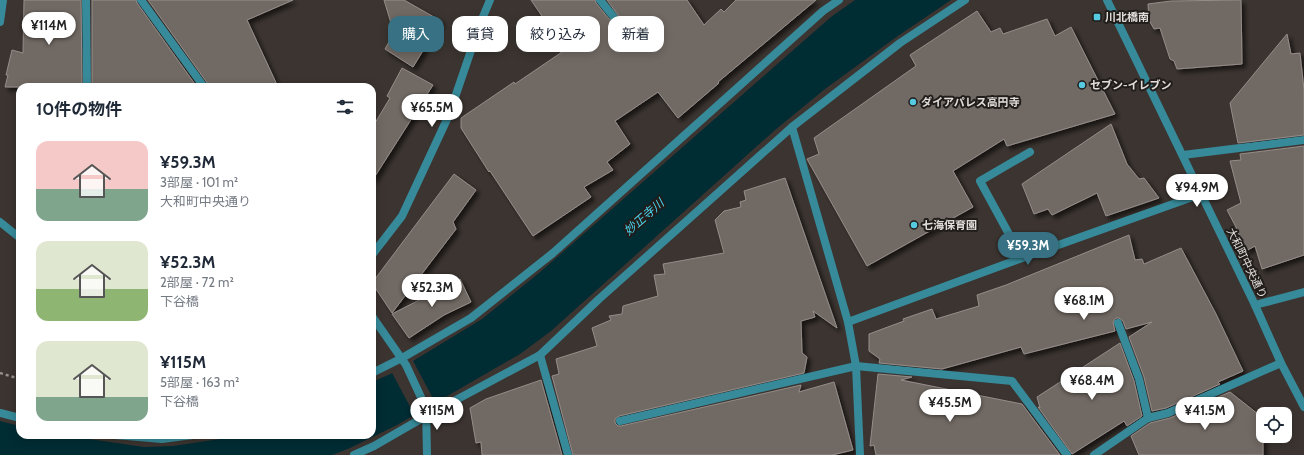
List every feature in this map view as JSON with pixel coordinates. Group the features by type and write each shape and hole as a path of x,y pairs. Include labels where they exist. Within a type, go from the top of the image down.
{"street":[{"path":"0,22 4,0"},
{"path":"86,0 87,83"},
{"path":"141,0 201,83"},
{"path":"376,250 402,216 449,116 480,24 490,0"},
{"path":"600,0 613,16"},
{"path":"376,372 404,362 471,318 553,253 823,11 839,0"},
{"path":"354,455 374,446 426,412 491,381 540,355 599,299 792,126 900,43 965,0"},
{"name":"大和町中央通り","path":"1107,0 1255,305 1281,363 1304,407"},
{"path":"792,126 848,322 856,366 860,455"},
{"path":"1183,155 1304,140"},
{"path":"1022,258 980,181 1030,152"},
{"path":"848,322 1201,194"},
{"path":"0,222 16,235"},
{"path":"1255,305 1304,292"},
{"path":"376,322 404,362 426,412 427,455"},
{"path":"1118,323 1138,379 1148,418"},
{"path":"540,355 568,455"},
{"path":"1094,455 1148,418 1168,412 1281,363"},
{"path":"620,421 856,366 1012,381 1067,455"},
{"path":"0,413 16,417"}],"path":[{"path":"0,373 16,378"}],"water":[{"name":"妙正寺川","path":"855,0 951,0 895,38 825,89 775,130 551,331 520,354 397,425 376,435 376,380 395,372 482,319 539,273 831,17"},
{"path":"0,421 16,425 16,439 89,439 144,447 173,446 220,439 368,439 332,455 0,455"}],"pier":[{"path":"412,359 436,404 415,416 391,371"}],"building":[{"path":"24,0 81,0 82,83 16,83 16,87 5,87 8,75 6,75 12,50 23,53"},
{"path":"92,0 136,0 194,83 92,83"},
{"path":"148,0 293,0 247,20 276,83 207,83"},
{"path":"384,0 404,0 432,16 389,16"},
{"path":"531,0 595,0 608,18 608,52 664,52 664,16 618,16 607,0 687,0 704,25 721,9 724,12 736,0 816,0 718,82 719,83 678,118 658,92 615,121 630,144 607,162 613,170 584,187 591,197 533,236 461,128 461,118 562,52 600,52 600,16 542,16"},
{"path":"1241,0 1242,64 1177,69 1174,61 1170,59 1160,28 1154,29 1149,20 1148,4 1171,1"},
{"path":"977,11 991,32 1000,28 1003,34 1047,19 1055,36 1071,27 1115,114 1007,146 1004,139 953,171 973,207 867,266 807,159 819,154 814,138 916,66 910,55"},
{"path":"1287,34 1291,54 1300,53 1304,90 1304,135 1238,143 1230,103"},
{"path":"388,44 388,51 385,49"},
{"path":"390,52 422,52 413,67"},
{"path":"402,68 433,85 376,175 376,121 390,98 387,96"},
{"path":"1111,124 1127,164 1139,179 1144,178 1159,198 1106,216 1097,193 1052,215 1048,209 1034,214 1022,184"},
{"path":"1304,146 1304,255 1262,269 1255,246 1246,251 1227,210 1241,203 1230,161 1241,160 1240,154"},
{"path":"454,174 476,190 453,222 456,229 392,313 376,289 376,278"},
{"path":"785,178 837,328 813,311 815,317 801,321 802,353 807,357 804,373 619,416 615,419 615,423 618,426 621,426 801,385 799,392 834,382 853,450 832,455 573,455 552,376 559,374 556,359 597,346 592,328 611,320 609,316 622,314 623,306 658,296 654,275 665,274 663,264 724,253 715,220 724,211 741,207 740,202 746,200 744,191"},
{"path":"1129,235 1135,260 1142,259 1144,264 1181,248 1216,314 1243,371 1218,382 1220,384 1166,408 1152,411 1144,377 1129,337 1152,322 1126,329 1123,321 1119,318 1116,318 1113,322 1115,331 1024,354 1021,347 942,369 879,363 880,359 869,351 869,334 904,321 903,319 932,309 936,319 979,306 977,295 1006,285"},
{"path":"460,279 471,302 444,315 409,338 392,314"},
{"path":"1120,343 1134,381 1142,416 1127,426 1124,421 1072,454 1038,407 1040,408 1037,397"},
{"path":"878,374 912,377 901,380 1022,404 1060,455 876,455 874,445 870,446"},
{"path":"541,380 562,455 482,455 481,442 476,443 470,408 486,399"},
{"path":"1230,392 1256,412 1256,443 1263,443 1263,455 1139,455 1131,436 1150,423 1170,418"}],"place":[{"name":"川北橋南","path":"1097,17"},
{"name":"セブン-イレブン","path":"1082,85"},
{"name":"ダイアパレス高円寺","path":"913,102"},
{"name":"七海保育園","path":"914,225"}]}
